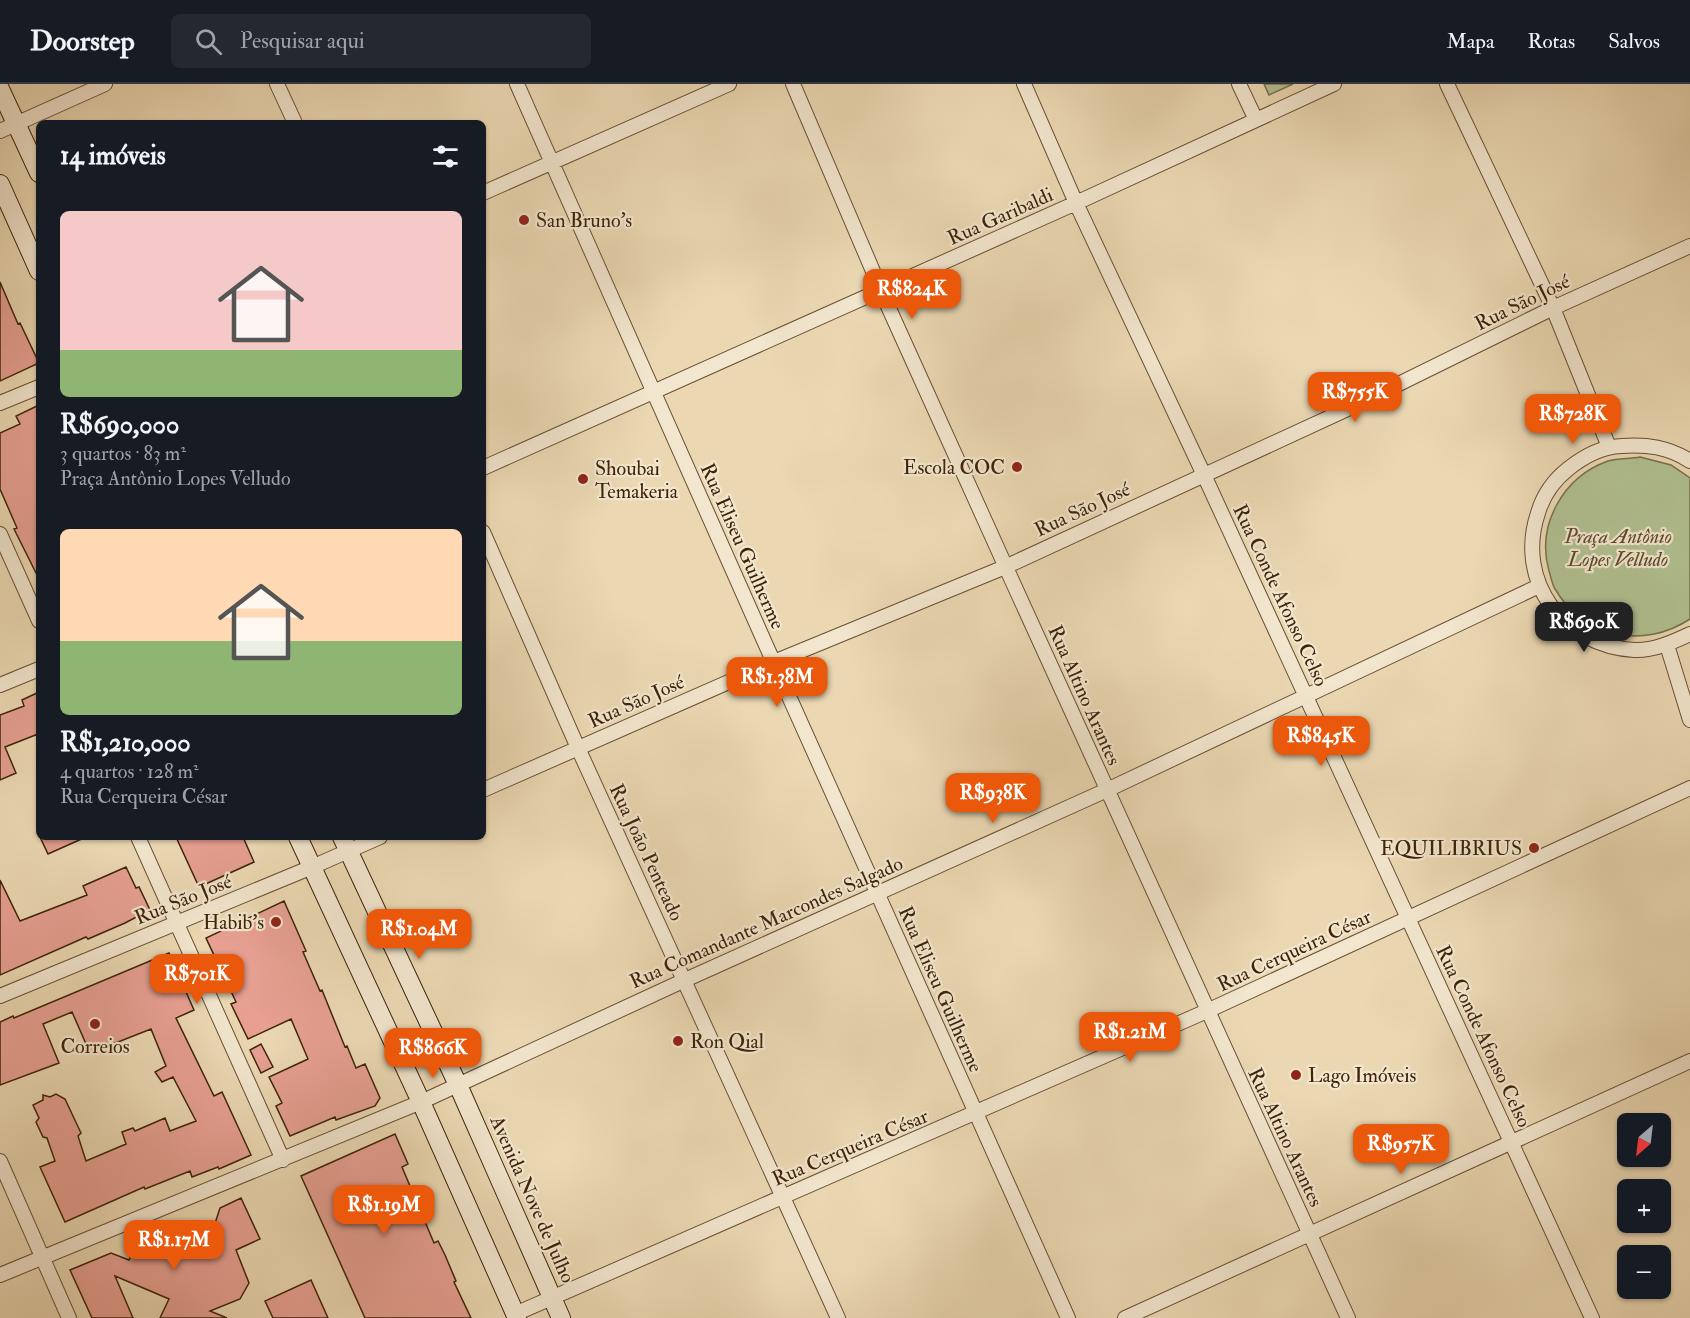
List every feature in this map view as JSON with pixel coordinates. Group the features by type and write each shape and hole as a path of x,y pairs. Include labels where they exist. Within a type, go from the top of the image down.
{"main road":[{"path":"0,89 8,127 36,169"},
{"path":"0,184 36,264"},
{"path":"299,840 422,1102 516,1316"},
{"name":"Avenida Nove de Julho","path":"345,844 458,1085 561,1318"}],"street":[{"path":"8,127 105,84"},
{"path":"277,84 294,120"},
{"name":"Rua Eliseu Guilherme","path":"517,84 876,893 1068,1318"},
{"path":"486,191 729,84"},
{"name":"Rua Altino Arantes","path":"793,84 881,289 1005,567 1348,1318"},
{"name":"Rua Conde Afonso Celso","path":"1024,84 1076,204 1204,475 1592,1318"},
{"path":"1239,84 1256,120"},
{"name":"Rua Garibaldi","path":"486,467 1076,204 1334,84"},
{"path":"1447,84 1553,308 1609,447"},
{"name":"Rua São José","path":"486,789 774,662 1005,567 1354,406 1553,308 1690,246"},
{"path":"0,403 36,388"},
{"path":"1690,461 1677,453 1644,444 1609,447 1581,458 1559,476 1542,500 1533,528 1532,558 1539,586 1555,612 1578,633 1605,646 1636,650 1668,645 1690,634"},
{"path":"0,534 36,614"},
{"name":"Rua João Penteado","path":"486,539 578,748 838,1318"},
{"name":"Rua Comandante Marcondes Salgado","path":"0,1275 422,1102 876,893 1107,790 1539,586"},
{"path":"1668,645 1690,720"},
{"path":"0,685 36,670"},
{"name":"Rua Cerqueira César","path":"516,1316 552,1298 1207,1011 1690,788"},
{"path":"139,840 283,1160"},
{"name":"Rua São José","path":"0,996 312,867 345,844 365,840"},
{"path":"1125,1318 1690,1061"},
{"path":"0,1161 69,1318"}],"green space":[{"path":"1264,84 1293,84 1269,95"},
{"name":"Praça Antônio Lopes Velludo","path":"1640,457 1671,465 1690,478 1690,619 1672,629 1634,636 1616,634 1598,628 1582,619 1567,606 1552,583 1546,554 1546,537 1557,505 1578,478 1608,461"}],"building":[{"path":"0,282 18,324 20,323 36,357 36,364 0,381"},
{"path":"36,406 36,573 14,529 17,528 0,489 0,433 20,424 16,416"},
{"path":"36,693 36,735 5,747 16,773 0,780 0,715 24,706 22,700"},
{"path":"41,840 79,840 48,854"},
{"path":"177,840 244,840 254,862 199,887"},
{"path":"126,867 150,910 125,923 88,939 86,937 0,975 0,880 20,921 87,895 83,886"},
{"path":"284,901 306,951 303,952 320,991 322,990 345,1047 347,1046 356,1068 365,1064 380,1098 375,1106 336,1120 335,1117 290,1136 276,1106 282,1103 269,1077 308,1059 291,1019 248,1039 231,1004 236,1002 206,938"},
{"path":"169,953 194,1010 176,1018 214,1096 222,1092 251,1155 219,1169 218,1167 192,1177 190,1171 145,1189 144,1187 65,1222 40,1167 55,1161 47,1138 43,1137 36,1122 39,1118 33,1105 43,1100 43,1095 50,1097 56,1094 65,1099 81,1133 78,1136 86,1161 126,1144 122,1132 133,1128 135,1131 165,1118 170,1131 196,1121 173,1077 162,1082 155,1072 166,1066 151,1029 90,1053 72,1012 43,1024 59,1063 0,1085 0,1022"},
{"path":"261,1044 273,1067 261,1073 250,1050"},
{"path":"395,1134 408,1164 402,1167 434,1243 438,1241 445,1255 456,1281 454,1282 471,1318 365,1318 301,1176"},
{"path":"241,1198 260,1239 236,1250 249,1283 240,1299 210,1311 227,1318 160,1318 169,1299 115,1276 133,1318 92,1318 70,1270 111,1253 129,1260 142,1229 194,1251 196,1246 206,1251 220,1208"},
{"path":"311,1280 328,1318 273,1318 265,1301"}],"place":[{"name":"San Bruno's","path":"524,220"},
{"name":"Escola COC","path":"1017,467"},
{"name":"Shoubai Temakeria","path":"583,479"},
{"name":"EQUILIBRIUS","path":"1534,848"},
{"name":"Habib's","path":"276,922"},
{"name":"Correios","path":"95,1024"},
{"name":"Ron Qial","path":"678,1041"},
{"name":"Lago Imóveis","path":"1296,1075"}]}
